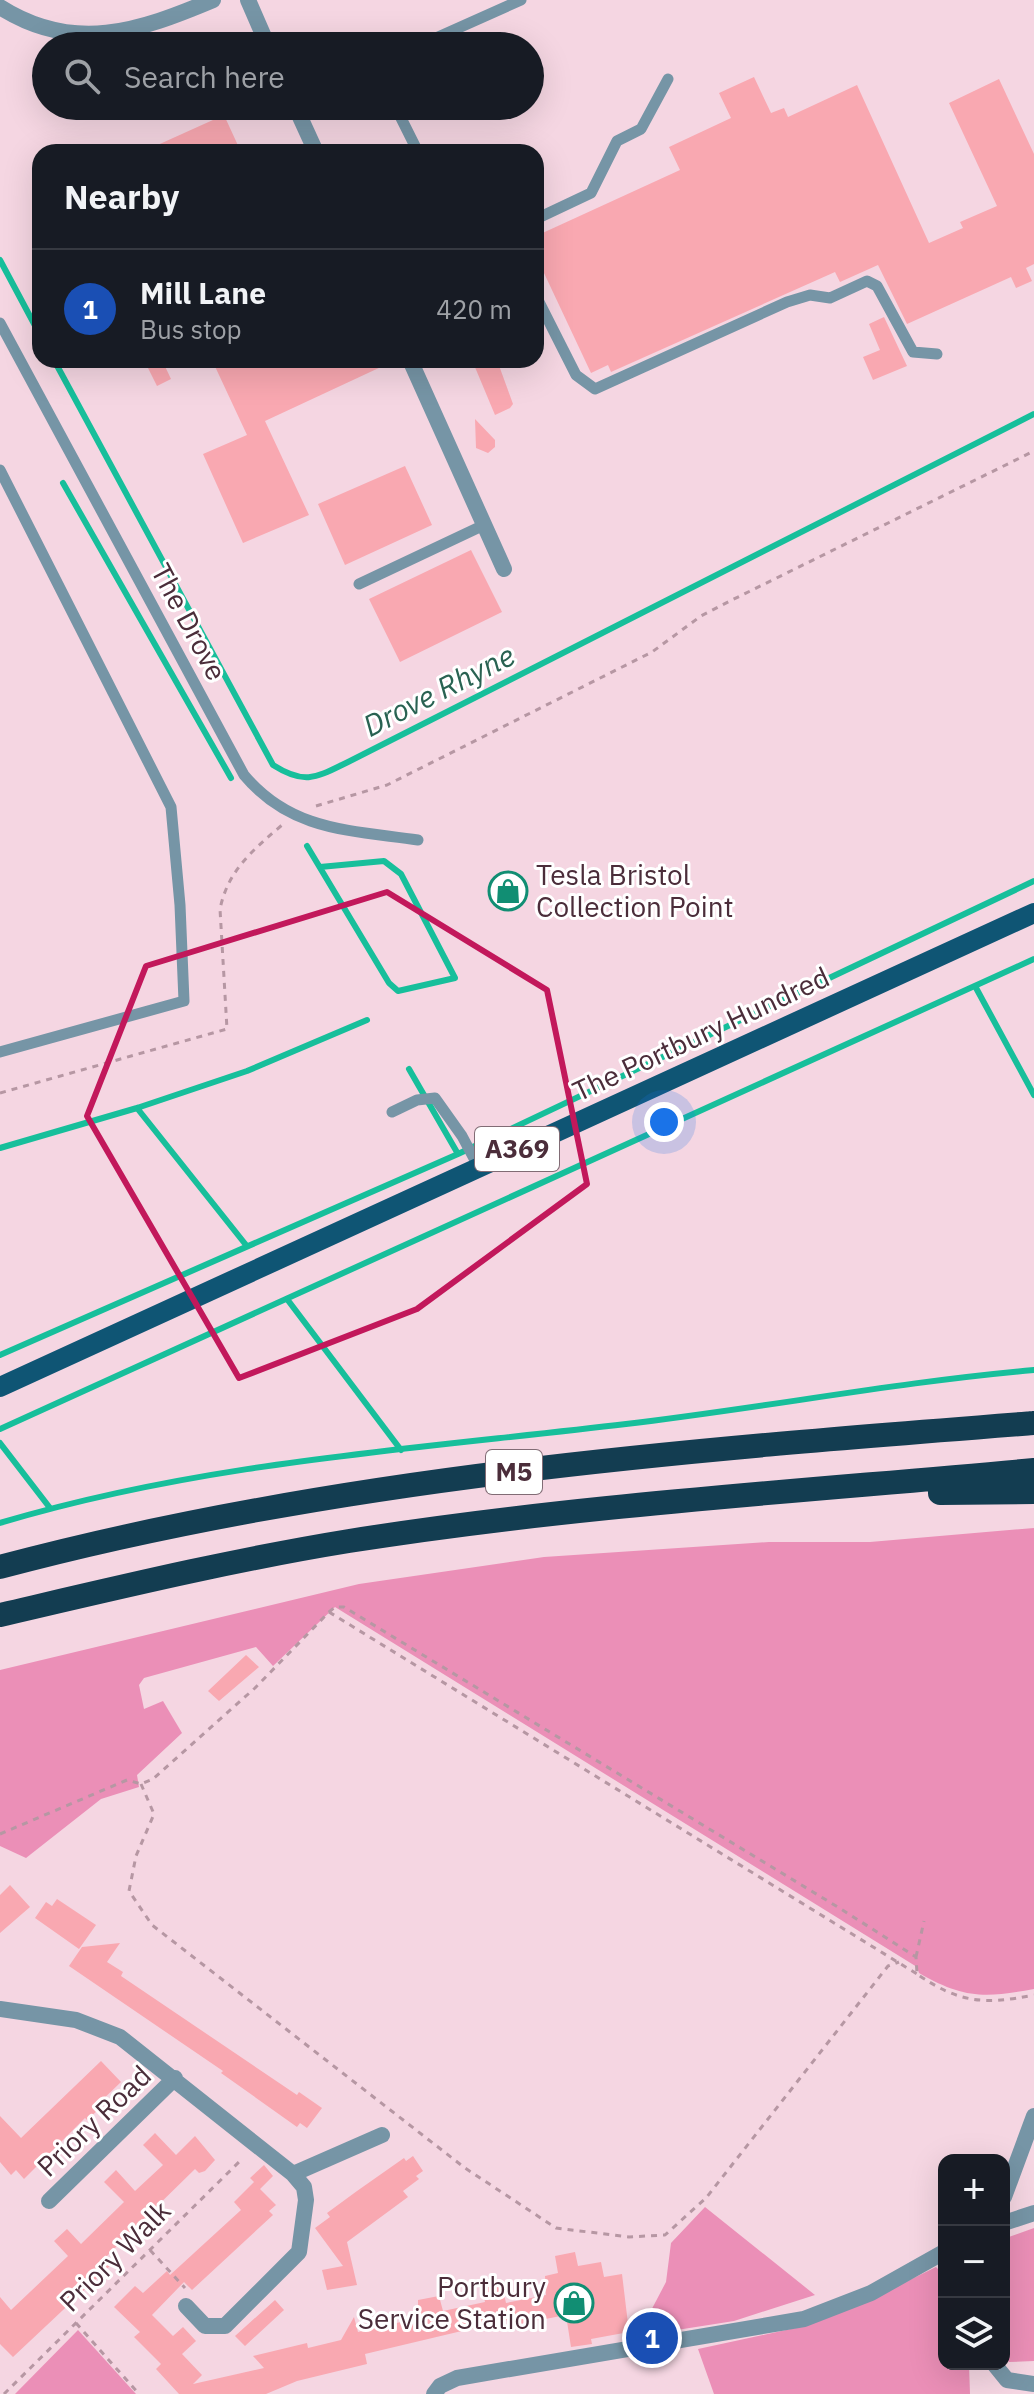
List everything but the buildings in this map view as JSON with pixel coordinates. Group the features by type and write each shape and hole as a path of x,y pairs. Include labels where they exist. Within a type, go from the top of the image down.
{"highway":[{"name":"M5","path":"935,1431 1034,1405"},
{"name":"M5","path":"0,1567 156,1530 479,1476 1034,1423"},
{"name":"M5","path":"0,1615 156,1579 348,1542 638,1505 1034,1470"},
{"name":"M5","path":"773,1494 1034,1492"}],"main road":[{"name":"The Portbury Hundred","path":"0,1387 1034,913"}],"street":[{"path":"113,32 148,27 213,0"},
{"path":"248,0 262,32"},
{"path":"0,7 15,17 55,32"},
{"path":"301,120 312,144"},
{"path":"414,368 504,569"},
{"name":"Priory Road","path":"0,2009 98,2026 120,2037 293,2174"},
{"name":"Priory Road","path":"49,2201 175,2078"},
{"path":"1010,2181 1034,2116"},
{"path":"186,2306 205,2326 225,2326 293,2260 302,2244 306,2200 304,2187 293,2174 382,2135"},
{"path":"1010,2219 1034,2213"},
{"path":"434,2394 440,2386 457,2378 804,2319 871,2293 938,2255"},
{"path":"999,2370 1007,2380 1034,2384"}],"lane":[{"path":"449,32 521,0"},
{"path":"544,215 591,193 617,141 641,129 668,79"},
{"path":"402,120 414,144"},
{"path":"544,312 576,375 595,389 787,302 810,295 830,298 867,281 877,286 913,352 937,354"},
{"name":"The Drove","path":"0,323 244,775 263,798 292,817 418,840"},
{"path":"0,470 171,807 184,1001 0,1052"},
{"path":"359,584 484,525"},
{"path":"392,1112 417,1100 435,1098 478,1166"}],"path":[{"path":"292,817 306,808 357,797 387,785 652,652 701,616 1034,451"},
{"path":"0,1834 127,1780 141,1784 153,1779 233,1708 329,1612 335,1607 344,1607 916,1957"},
{"path":"329,1612 943,1992 987,2002 1034,1995"},
{"path":"141,1784 154,1814 136,1856 129,1891 152,1925 465,2168 556,2228 629,2237 665,2235 706,2198 888,1966 899,1962"},
{"path":"917,1974 916,1957 924,1921"},
{"name":"Priory Walk","path":"4,2394 255,2146"},
{"path":"150,2250 194,2298 186,2306"},
{"path":"76,2323 139,2394"}],"highlighted area":[{"path":"387,892 547,990 587,1184 417,1309 239,1378 87,1116 146,966"}],"shaded area":[{"path":"1034,1528 1034,1989 988,1995 962,1992 935,1982 919,1973 917,1967 335,1607 273,1666 256,1647 144,1678 139,1685 144,1709 163,1701 182,1733 137,1775 139,1787 101,1799 26,1858 0,1846 0,1670 359,1584 544,1557 769,1542 870,1542"},
{"path":"705,2207 815,2295 734,2321 645,2335 645,2322 666,2282 671,2243"},
{"path":"1034,2228 1034,2361 1010,2362 1010,2237"},
{"path":"936,2267 938,2370 969,2370 970,2394 714,2394 698,2349 795,2328 857,2306"},
{"path":"78,2330 136,2394 15,2394"}],"waterway":[{"name":"Drove Rhyne","path":"0,260 32,320"},
{"name":"Drove Rhyne","path":"58,368 273,765 284,772 303,777 320,775 350,761 1034,414"},
{"path":"63,483 231,778"},
{"path":"307,846 389,983 398,991 455,978 401,874 384,861 320,867"},
{"path":"0,1355 458,1154 1034,881"},
{"path":"0,1429 1034,959"},
{"path":"975,986 1034,1095"},
{"path":"0,1148 137,1108 247,1071 367,1020"},
{"path":"409,1069 458,1154"},
{"path":"137,1108 246,1245"},
{"path":"287,1299 401,1450"},
{"path":"0,1523 77,1502 232,1471 677,1418 932,1381 1034,1370"},
{"path":"0,1443 50,1508"}],"place":[{"name":"Tesla Bristol Collection Point","path":"508,891"},
{"name":"Portbury Service Station","path":"574,2303"},
{"name":"Mill Lane","path":"652,2338"}]}
